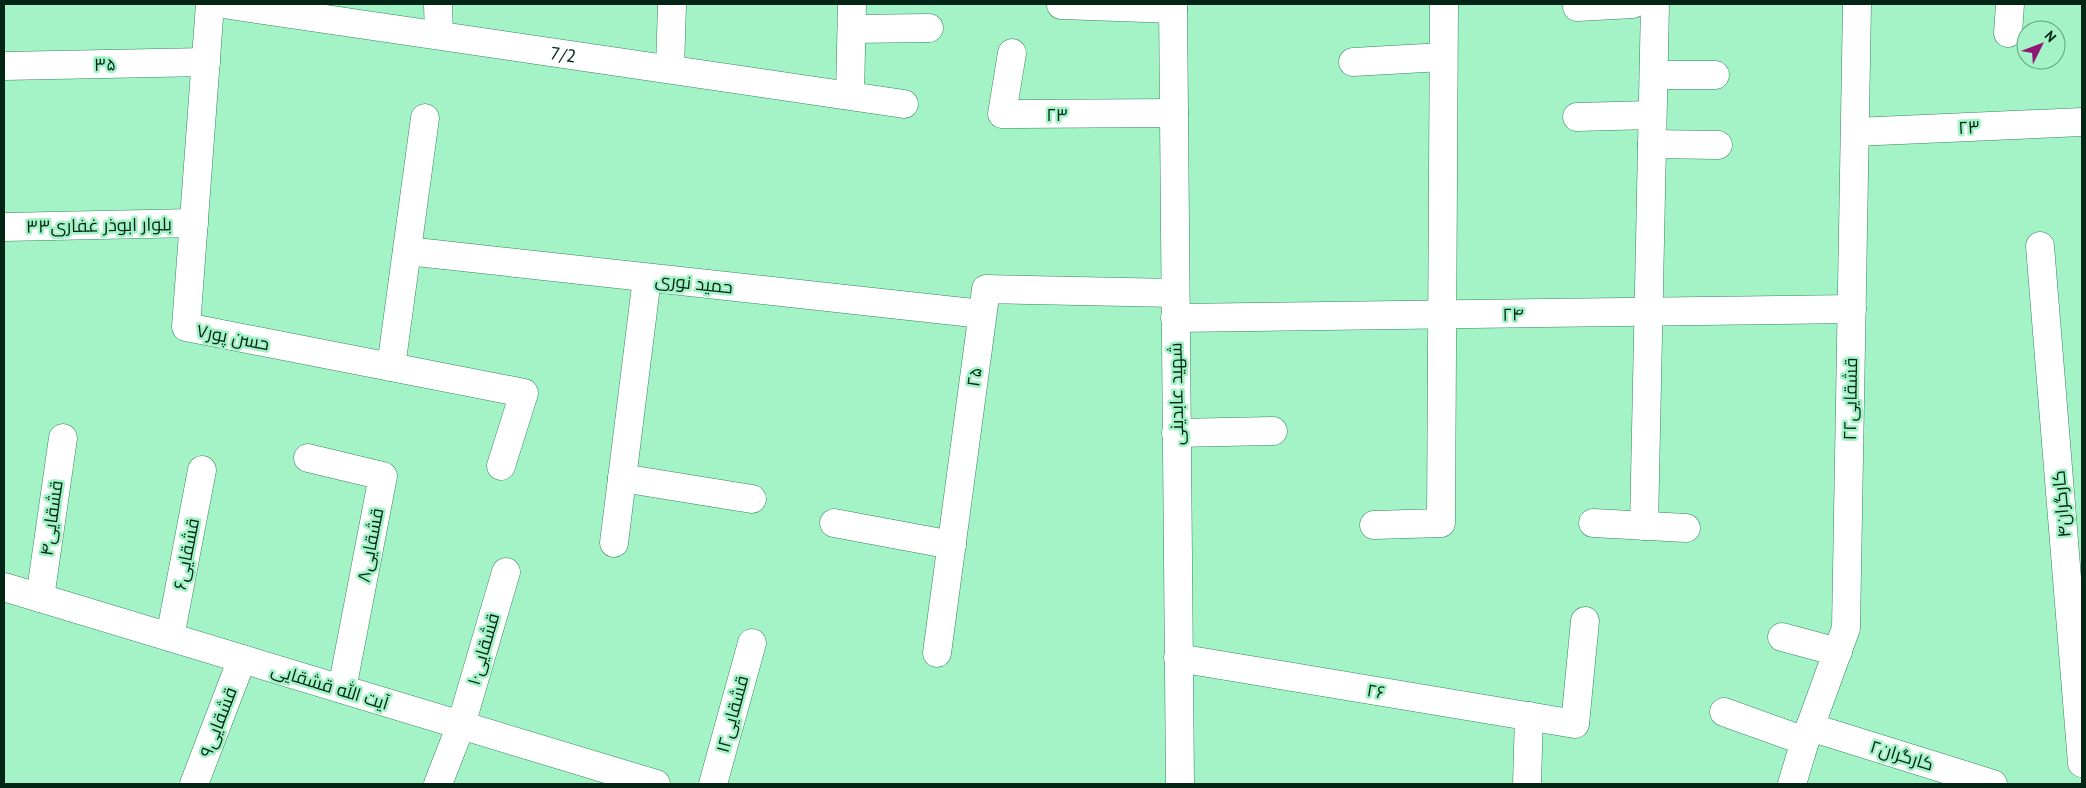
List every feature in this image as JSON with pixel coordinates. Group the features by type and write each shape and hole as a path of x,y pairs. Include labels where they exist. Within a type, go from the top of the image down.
{"street":[{"name":"حسن پور۷","path":"210,4 186,327 524,393 501,466"},
{"name":"7/2","path":"223,4 904,104"},
{"path":"438,4 439,35"},
{"path":"670,69 672,4"},
{"path":"1374,525 1441,523 1444,4"},
{"path":"1577,6 1633,4"},
{"path":"1644,526 1655,4"},
{"name":"۲۲قشقایی","path":"1792,784 1846,628 1857,4"},
{"path":"2008,34 2010,4"},
{"path":"1061,5 1173,7"},
{"name":"شهید عابدینی","path":"1173,7 1180,784"},
{"path":"850,95 852,16 929,28"},
{"name":"۲۳","path":"1012,53 1002,114 1174,113"},
{"path":"1354,62 1443,57"},
{"name":"۳۵","path":"4,66 206,62"},
{"path":"1654,75 1715,75"},
{"path":"1577,117 1652,115"},
{"path":"391,367 425,118"},
{"name":"۲۳","path":"1855,132 2082,122"},
{"path":"1652,144 1718,145"},
{"name":"بلوار ابوذر غفاری۳۳","path":"4,227 194,223"},
{"name":"کارگران۴","path":"2040,246 2082,762"},
{"name":"حمید نوری","path":"407,251 982,314"},
{"path":"614,543 647,278"},
{"name":"۲۵","path":"937,653 986,288 1175,306"},
{"name":"۲۴","path":"1175,306 1442,315 1852,310"},
{"path":"1176,432 1273,431"},
{"name":"۴قشقایی","path":"40,598 63,438"},
{"name":"۸قشقایی","path":"308,458 383,476 342,689"},
{"name":"۶قشقایی","path":"170,637 202,470"},
{"path":"622,478 752,499"},
{"path":"834,523 952,545"},
{"path":"1594,524 1686,528"},
{"name":"۱۰قشقایی","path":"438,784 461,725 506,572"},
{"name":"آیت الله قشقایی","path":"4,587 656,784"},
{"name":"۲۶","path":"1178,658 1575,724 1584,621"},
{"path":"1782,637 1838,652"},
{"name":"قشقایی۱۲","path":"713,784 752,643"},
{"name":"۹قشقایی","path":"194,784 242,659"},
{"name":"کارگران۲","path":"1724,712 1993,784"},
{"path":"1527,784 1529,716"}]}
